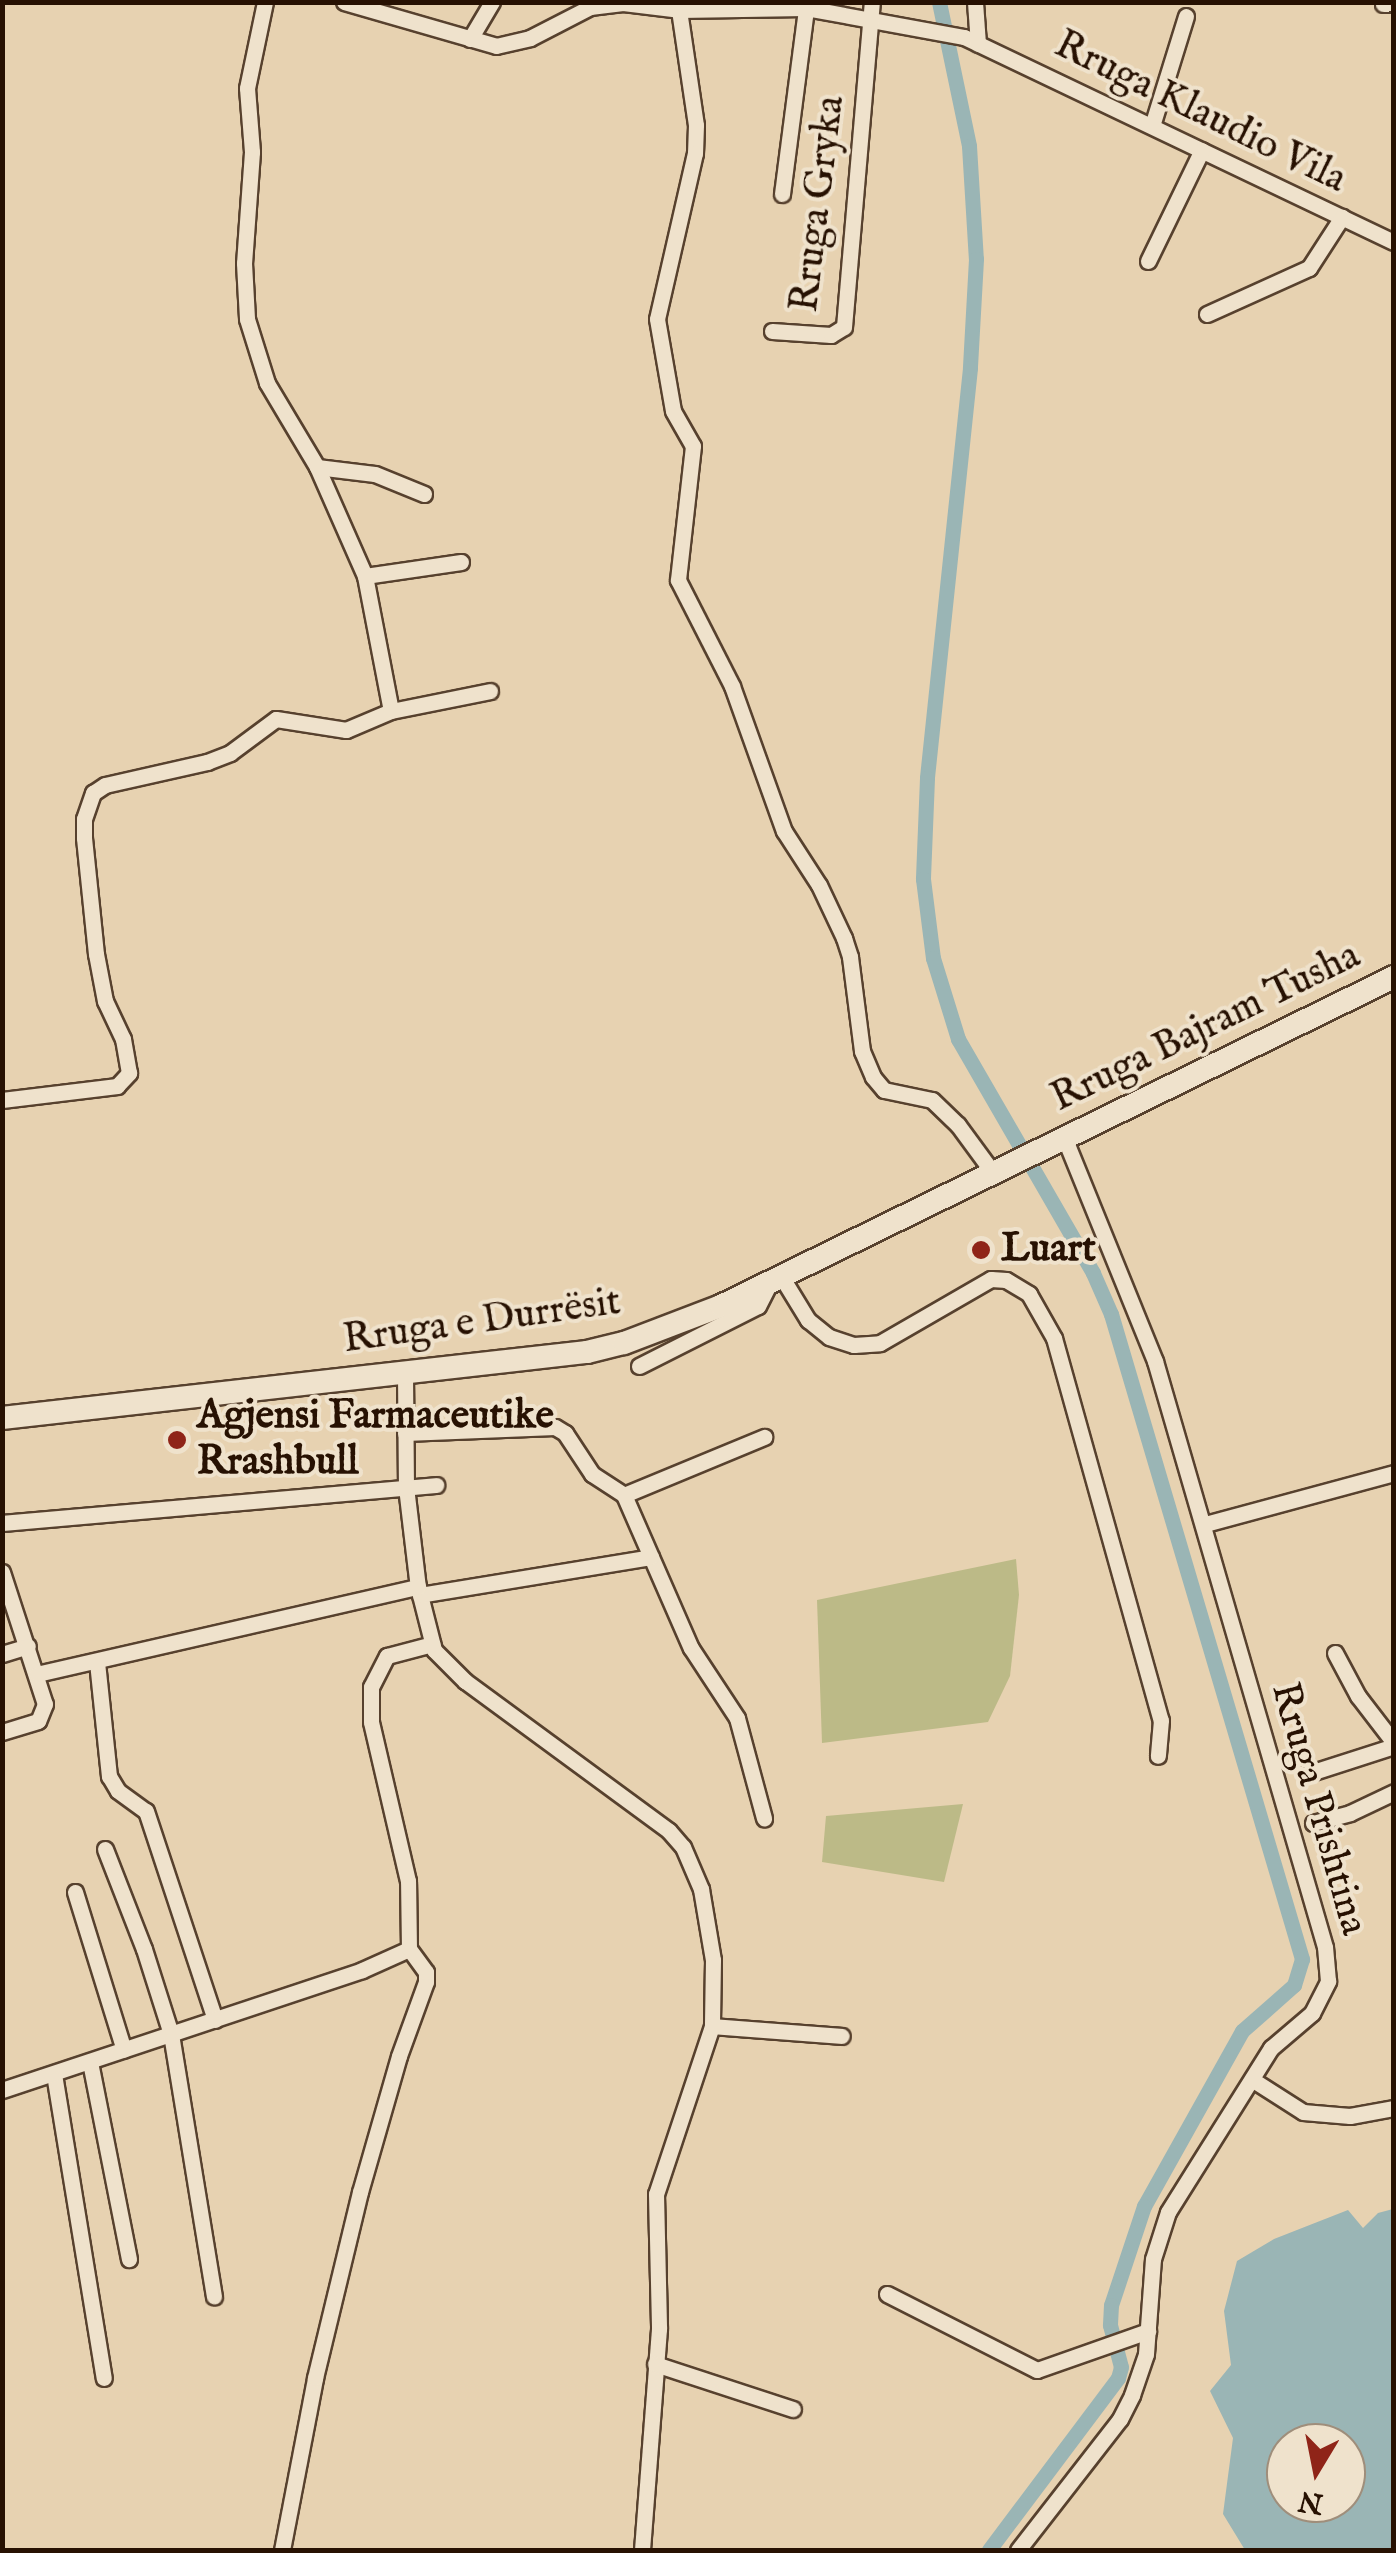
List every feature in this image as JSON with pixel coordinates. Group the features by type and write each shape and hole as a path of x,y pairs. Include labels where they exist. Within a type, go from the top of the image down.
{"main road":[{"name":"Rruga Bajram Tusha","path":"1058,1143 1394,977"},
{"name":"Rruga e Durrësit","path":"2,1418 405,1374 587,1352 624,1343 721,1306 1058,1143"}],"street":[{"path":"266,2 247,88 252,152 245,247 247,319 267,383 317,467 365,576 391,712"},
{"name":"Rruga Klaudio Vila","path":"344,2 496,46 530,38 590,7 605,4 679,10 873,10 920,28 971,40 1394,242"},
{"path":"470,40 492,2"},
{"path":"971,40 975,2"},
{"path":"782,194 806,8"},
{"path":"679,10 696,124 695,152 657,319 673,411 693,446 678,580 732,686 784,831 820,884 844,938 862,1052 874,1077 884,1090 932,1100 997,1173"},
{"name":"Rruga Gryka","path":"772,330 831,334 844,327 873,10"},
{"path":"1152,126 1186,16"},
{"path":"1148,262 1202,150"},
{"path":"1206,314 1309,268 1342,217"},
{"path":"317,467 375,474 424,494"},
{"path":"365,576 461,562"},
{"path":"2,1100 117,1086 129,1073 123,1039 105,1001 96,954 84,838 84,819 93,793 105,785 218,758 276,719 346,730 391,712 490,691"},
{"name":"Rruga Prishtina","path":"1018,2550 1120,2419 1141,2373 1158,2234 1271,2048 1323,1997 1328,1966 1155,1360 1058,1143"},
{"path":"640,1366 758,1306 776,1278 808,1320 829,1336 854,1345 880,1343 991,1279 1006,1280 1029,1294 1054,1338 1161,1720 1158,1756"},
{"path":"405,1374 406,1487 419,1591 438,1657 465,1682 642,1810 683,1847 700,1889 709,1933 712,2026 656,2194 659,2329 642,2550"},
{"path":"404,1433 554,1427 565,1432 592,1474 624,1495 691,1648 737,1718 747,1742 764,1818"},
{"path":"624,1495 764,1438"},
{"path":"1204,1524 1394,1473"},
{"path":"2,1523 436,1485"},
{"path":"37,1674 419,1591 651,1557"},
{"path":"2,1572 46,1704 42,1718 2,1732"},
{"path":"282,2550 315,2378 360,2192 399,2056 422,2000 426,1972 409,1949 408,1881 372,1722 371,1687 387,1656 432,1644"},
{"path":"2,1654 28,1646"},
{"path":"1307,1774 1394,1745 1358,1696 1335,1652"},
{"path":"96,1662 109,1776 118,1791 146,1811 216,2020"},
{"path":"1313,1823 1350,1813 1394,1792"},
{"path":"105,1849 144,1949 171,2034 214,2296"},
{"path":"75,1892 124,2050"},
{"path":"2,2090 216,2020 409,1949"},
{"path":"712,2026 842,2036"},
{"path":"90,2062 129,2259"},
{"path":"54,2074 104,2378"},
{"path":"1253,2080 1303,2112 1350,2116 1394,2108"},
{"path":"887,2294 1037,2370 1148,2330"},
{"path":"655,2364 793,2409"}],"shaded area":[{"path":"1016,1559 1019,1595 1010,1676 988,1722 822,1743 817,1600"},
{"path":"963,1804 944,1882 822,1862 826,1816"}],"water":[{"path":"1393,2209 1393,2550 1245,2550 1223,2514 1233,2438 1210,2391 1231,2365 1224,2311 1237,2261 1274,2239 1348,2210 1363,2228 1378,2213"}],"waterway":[{"path":"939,2 969,146 976,259 970,368 927,778 923,879 933,958 958,1039 1093,1273 1111,1314 1302,1959 1294,1985 1242,2031 1144,2206 1111,2305 1110,2325 1121,2367 1118,2378 989,2550"}],"place":[{"name":"Luart","path":"981,1250"},
{"name":"Agjensi Farmaceutike Rrashbull","path":"177,1440"}]}
